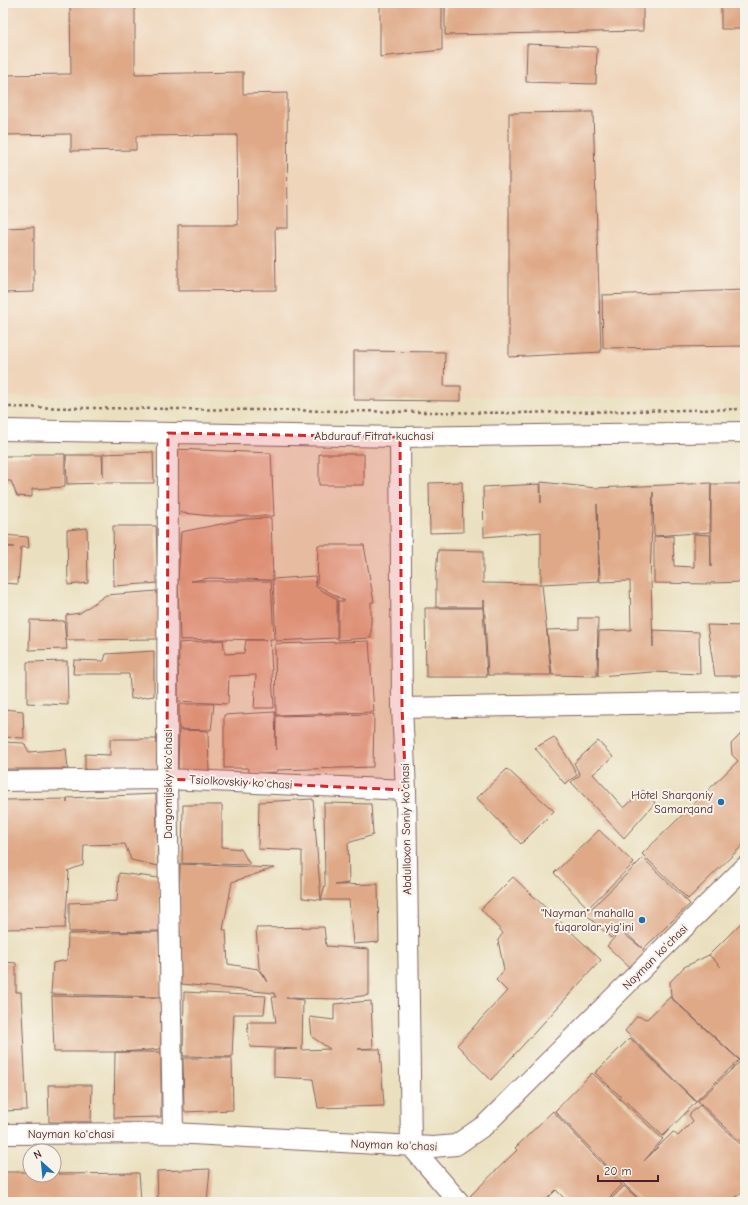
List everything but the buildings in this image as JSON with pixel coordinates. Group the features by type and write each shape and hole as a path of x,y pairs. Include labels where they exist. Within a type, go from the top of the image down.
{"street":[{"name":"Abdurauf Fitrat kuchasi","path":"3,430 400,437 745,432"},
{"name":"Dargomijskiy ko'chasi","path":"168,434 167,779 173,1134"},
{"name":"Abdullaxon Soniy ko'chasi","path":"400,437 402,708 406,790 411,1146"},
{"path":"402,708 745,702"},
{"name":"Tsiolkovskiy ko'chasi","path":"3,781 167,779 406,790"},
{"name":"Nayman ko'chasi","path":"3,1134 173,1134 433,1148 456,1145 485,1125 745,867"},
{"path":"411,1146 459,1202"}],"path":[{"path":"3,407 515,413 745,409"}],"highlighted area":[{"path":"168,433 400,437 402,708 406,790 167,779"}],"shaded area":[{"path":"3,3 745,3 745,397 3,397"}],"place":[{"name":"Hotel Sharqoniy Samarqand","path":"721,802"},
{"name":"\"Nayman\" mahalla fuqarolar yig'ini","path":"642,920"}]}
